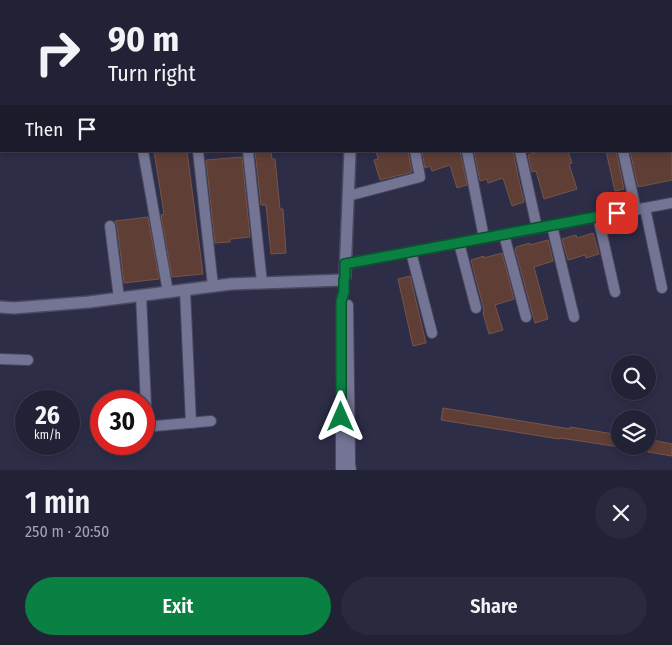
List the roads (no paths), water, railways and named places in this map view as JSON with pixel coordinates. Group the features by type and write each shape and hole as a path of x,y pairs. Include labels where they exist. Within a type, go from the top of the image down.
{"street":[{"path":"143,152 168,292"},
{"path":"198,152 213,286"},
{"path":"248,152 262,283"},
{"path":"341,470 341,301 344,292 345,276 350,152"},
{"path":"348,196 420,177 415,152"},
{"path":"467,152 484,238"},
{"path":"520,152 537,228"},
{"path":"623,152 662,288"},
{"path":"345,264 672,203"},
{"path":"598,217 615,292"},
{"path":"110,226 119,298"},
{"path":"552,226 574,317"},
{"path":"504,235 526,316"},
{"path":"459,243 476,308"},
{"path":"411,252 432,333"},
{"path":"0,307 14,308 89,302 231,284 344,280"},
{"path":"185,290 191,423"},
{"path":"344,292 348,300 350,464 352,470"},
{"path":"141,295 144,390"},
{"path":"0,359 28,360"},
{"path":"155,426 211,421"}]}
